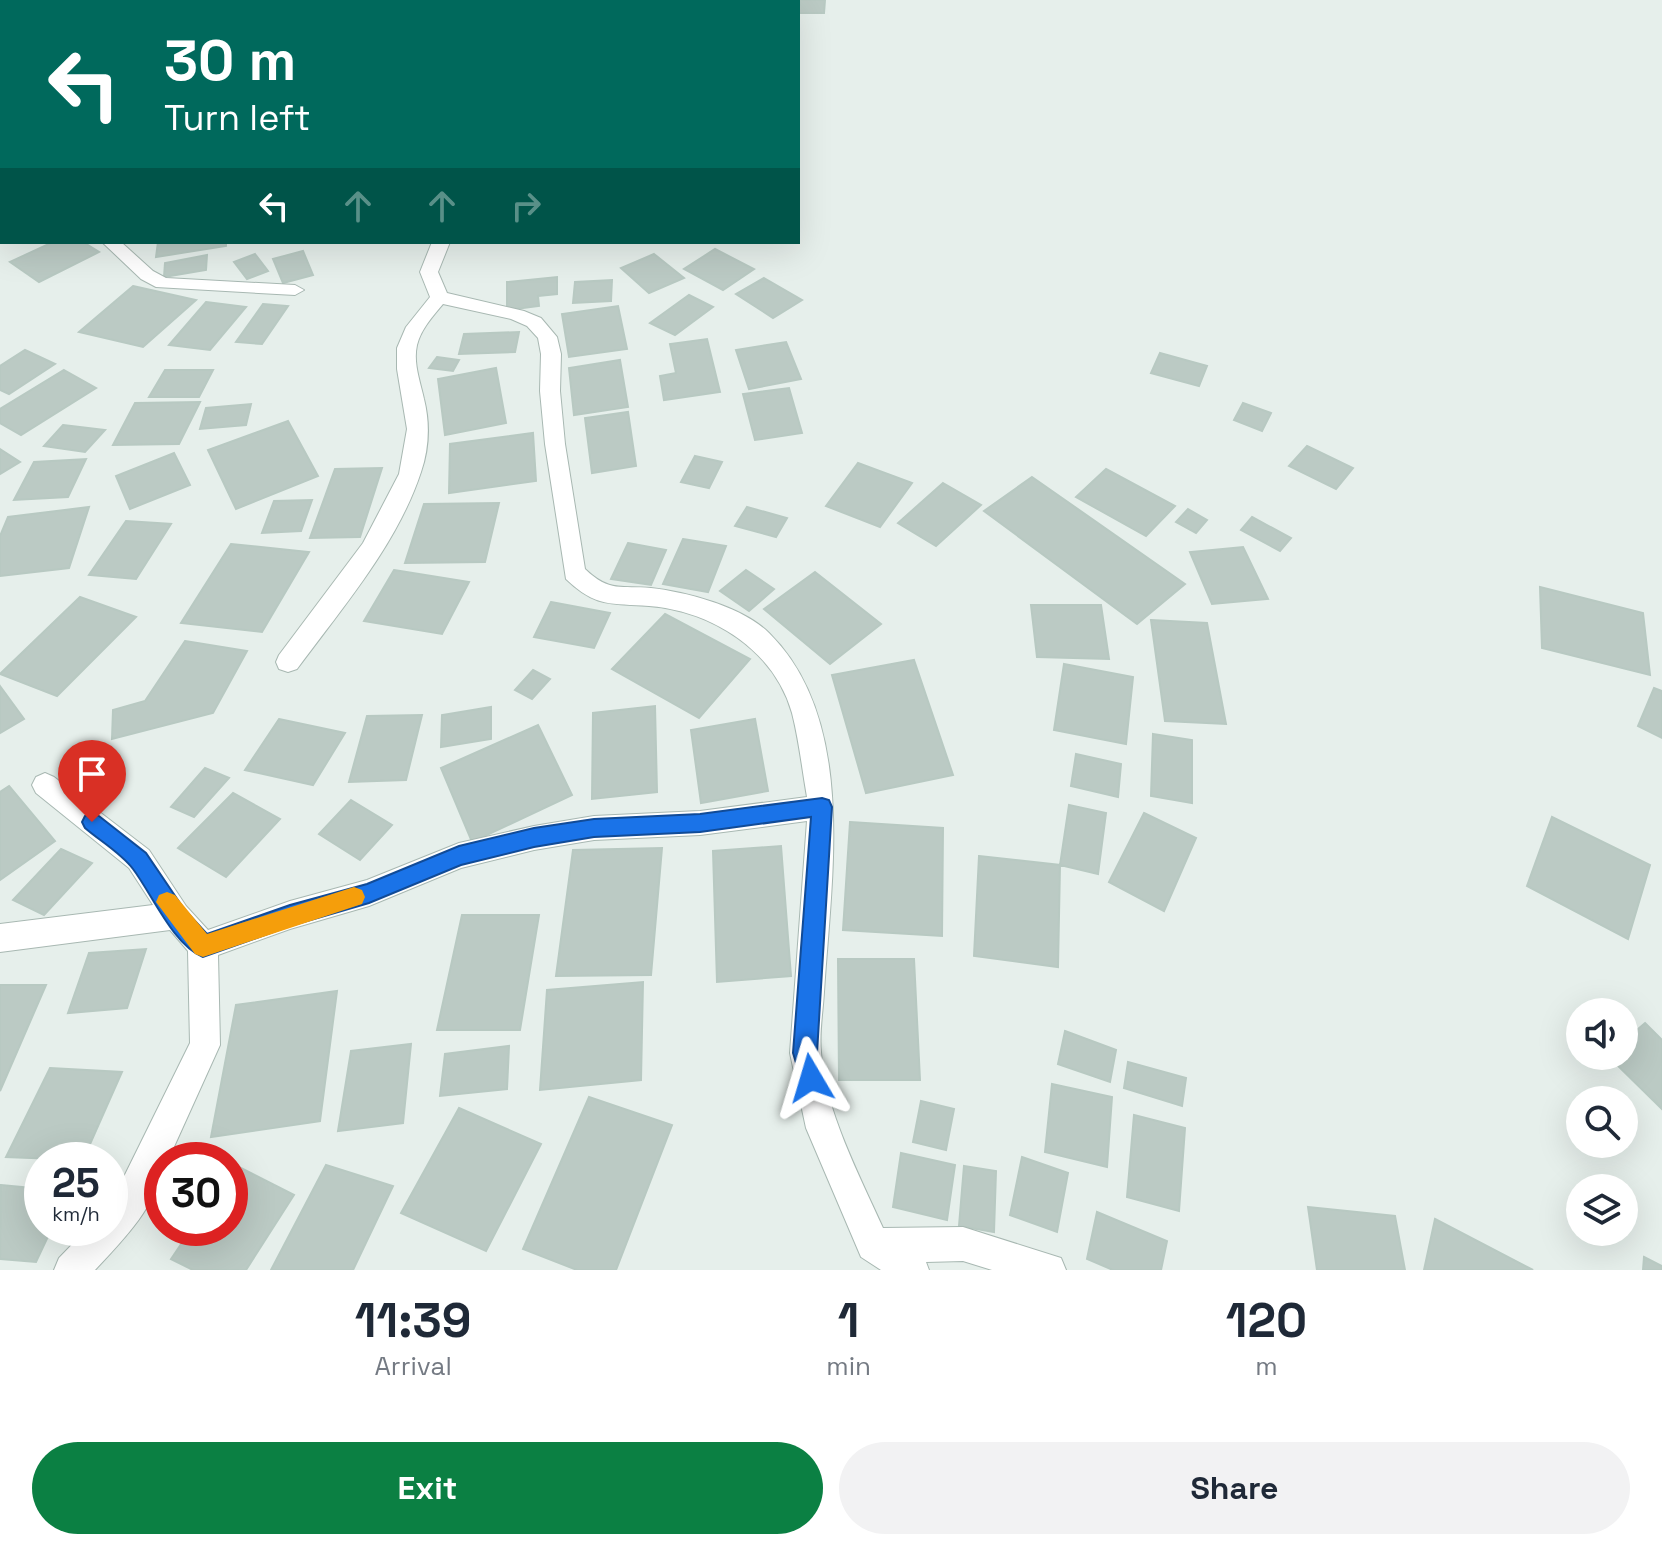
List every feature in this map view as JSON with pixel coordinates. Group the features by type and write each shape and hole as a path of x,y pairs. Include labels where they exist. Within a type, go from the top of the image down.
{"street":[{"path":"113,244 147,275 162,283 295,290"},
{"path":"439,297 429,272 440,244"},
{"path":"288,662 370,550 410,472 418,438 415,401 406,370 407,345 420,319 439,297"},
{"path":"439,297 517,315 534,322 547,337 551,354 550,391 555,444 574,573 589,587 610,597 650,597 692,604 723,617 759,638 784,671 804,711 822,807 805,1053 822,1128 873,1245 912,1270"},
{"path":"45,785 139,859 176,916 203,946 205,1045 125,1214 71,1270"},
{"path":"203,946 290,915 369,893 459,856 534,838 594,828 700,823 822,807"},
{"path":"0,938 176,916"},
{"path":"873,1245 963,1244 1049,1270"}],"building":[{"path":"800,0 825,0 824,13 800,13"},
{"path":"49,244 86,244 99,252 39,282 10,262"},
{"path":"158,244 226,244 226,246 156,257"},
{"path":"715,249 754,269 723,290 684,269"},
{"path":"303,251 313,275 283,283 273,259"},
{"path":"255,254 268,271 247,279 234,262"},
{"path":"654,254 684,278 649,293 621,268"},
{"path":"207,255 206,270 164,277 165,263"},
{"path":"557,277 557,294 538,296 539,306 507,310 507,282"},
{"path":"764,278 802,300 773,318 736,294"},
{"path":"612,280 611,301 573,303 575,282"},
{"path":"133,286 196,300 143,347 79,332"},
{"path":"689,295 713,307 675,335 650,323"},
{"path":"206,302 246,307 210,350 169,345"},
{"path":"263,304 288,306 262,344 236,342"},
{"path":"618,306 627,349 569,357 562,314"},
{"path":"519,332 515,352 459,354 464,334"},
{"path":"707,339 720,392 664,400 660,376 676,373 670,344"},
{"path":"786,342 801,379 749,389 736,350"},
{"path":"25,350 55,364 9,394 0,390 0,366"},
{"path":"1160,353 1207,366 1199,386 1151,373"},
{"path":"437,357 459,360 453,371 429,368"},
{"path":"620,360 628,407 574,415 569,368"},
{"path":"496,368 506,423 445,435 438,379"},
{"path":"64,370 96,388 21,435 0,423 0,409"},
{"path":"165,370 213,370 199,397 149,397"},
{"path":"789,388 802,433 755,440 743,394"},
{"path":"200,402 179,444 113,445 135,403"},
{"path":"1243,403 1271,413 1262,431 1234,420"},
{"path":"251,404 246,425 200,429 206,408"},
{"path":"628,412 636,466 592,473 585,418"},
{"path":"288,421 318,476 236,509 208,450"},
{"path":"63,425 105,430 85,452 44,446"},
{"path":"533,433 536,481 449,493 450,444"},
{"path":"1307,446 1353,468 1336,489 1289,466"},
{"path":"0,449 20,462 0,474"},
{"path":"174,453 190,485 130,509 116,476"},
{"path":"695,456 722,462 709,488 681,482"},
{"path":"86,459 68,497 14,500 34,462"},
{"path":"858,463 912,483 880,527 826,506"},
{"path":"382,468 360,537 310,538 335,469"},
{"path":"1106,469 1175,506 1146,536 1076,497"},
{"path":"1032,477 1185,584 1137,624 984,511"},
{"path":"943,483 981,505 936,546 898,523"},
{"path":"312,500 301,531 262,533 274,501"},
{"path":"499,503 485,562 405,563 424,504"},
{"path":"89,507 69,568 0,576 0,536 8,517"},
{"path":"747,507 787,518 776,537 735,526"},
{"path":"1188,509 1207,520 1196,533 1176,522"},
{"path":"1252,517 1291,538 1280,551 1241,530"},
{"path":"126,521 171,524 136,579 89,575"},
{"path":"683,539 726,546 708,592 663,584"},
{"path":"628,543 666,550 651,585 611,579"},
{"path":"231,544 309,552 262,632 181,623"},
{"path":"1243,547 1268,599 1212,604 1190,552"},
{"path":"394,570 469,582 442,634 364,621"},
{"path":"746,570 774,589 749,611 720,591"},
{"path":"815,572 881,624 830,664 764,609"},
{"path":"1540,587 1643,613 1650,675 1542,648"},
{"path":"80,597 136,617 57,696 0,674"},
{"path":"551,602 610,613 594,648 534,637"},
{"path":"1031,605 1101,605 1109,659 1037,657"},
{"path":"665,614 750,659 699,718 612,669"},
{"path":"1151,620 1207,623 1226,724 1165,721"},
{"path":"185,641 247,651 213,713 112,739 113,710 145,701"},
{"path":"914,660 953,775 866,793 832,675"},
{"path":"1064,664 1133,677 1126,744 1054,730"},
{"path":"533,670 550,679 532,699 515,690"},
{"path":"0,686 24,719 0,733"},
{"path":"1654,688 1662,691 1662,738 1638,726"},
{"path":"655,706 657,792 592,799 593,713"},
{"path":"491,707 491,739 441,747 442,715"},
{"path":"422,715 406,780 349,782 367,716"},
{"path":"279,719 345,733 313,785 245,770"},
{"path":"755,719 768,791 701,803 691,730"},
{"path":"538,725 572,795 472,842 441,768"},
{"path":"1153,734 1192,740 1192,803 1151,796"},
{"path":"1076,754 1121,764 1118,797 1071,786"},
{"path":"205,768 229,778 194,817 171,807"},
{"path":"9,786 55,841 0,880 0,792"},
{"path":"233,793 280,819 226,877 178,848"},
{"path":"351,800 392,825 360,860 319,834"},
{"path":"1069,805 1106,813 1098,874 1060,865"},
{"path":"1144,813 1196,838 1164,911 1109,882"},
{"path":"1552,817 1650,865 1628,939 1527,886"},
{"path":"850,822 943,828 942,936 843,930"},
{"path":"781,846 791,976 717,982 713,851"},
{"path":"662,848 651,975 556,976 573,850"},
{"path":"61,849 92,863 44,915 13,900"},
{"path":"979,856 1060,865 1058,967 974,956"},
{"path":"462,915 539,915 520,1030 437,1030"},
{"path":"146,949 127,1008 68,1013 89,953"},
{"path":"838,959 914,959 920,1080 839,1080"},
{"path":"643,982 641,1080 540,1090 547,990"},
{"path":"0,985 46,985 0,1091"},
{"path":"337,991 320,1121 211,1137 236,1005"},
{"path":"1645,1023 1662,1040 1662,1109 1622,1070 1638,1070 1638,1029"},
{"path":"1065,1031 1116,1050 1110,1082 1058,1064"},
{"path":"411,1044 403,1123 338,1131 351,1051"},
{"path":"509,1046 507,1089 440,1096 445,1054"},
{"path":"1128,1062 1186,1078 1182,1106 1124,1088"},
{"path":"50,1068 122,1072 91,1142 24,1142 24,1158 6,1157"},
{"path":"1052,1084 1112,1097 1107,1167 1045,1152"},
{"path":"589,1097 672,1125 616,1270 577,1270 523,1249"},
{"path":"921,1101 954,1109 946,1150 913,1142"},
{"path":"459,1108 541,1144 486,1251 401,1213"},
{"path":"1134,1115 1185,1128 1179,1211 1127,1197"},
{"path":"901,1153 955,1165 947,1220 893,1207"},
{"path":"1022,1157 1068,1173 1057,1232 1010,1215"},
{"path":"326,1165 393,1186 353,1270 271,1270"},
{"path":"964,1166 996,1171 994,1232 959,1226"},
{"path":"248,1172 294,1195 246,1270 193,1270 171,1259 180,1246 248,1246"},
{"path":"1,1185 24,1187 24,1246 44,1246 36,1262 0,1259"},
{"path":"1308,1207 1395,1216 1405,1270 1317,1270"},
{"path":"1097,1212 1167,1241 1161,1270 1113,1270 1087,1259"},
{"path":"1435,1219 1533,1270 1424,1270"},
{"path":"1644,1257 1662,1266 1662,1270 1643,1270"}],"slow traffic":[{"path":"167,902 203,946 290,915 354,897"}],"route":[{"path":"92,822 139,859 176,916 203,946 290,915 369,893 459,856 534,838 594,828 700,823 822,807 805,1053 811,1078"}]}
